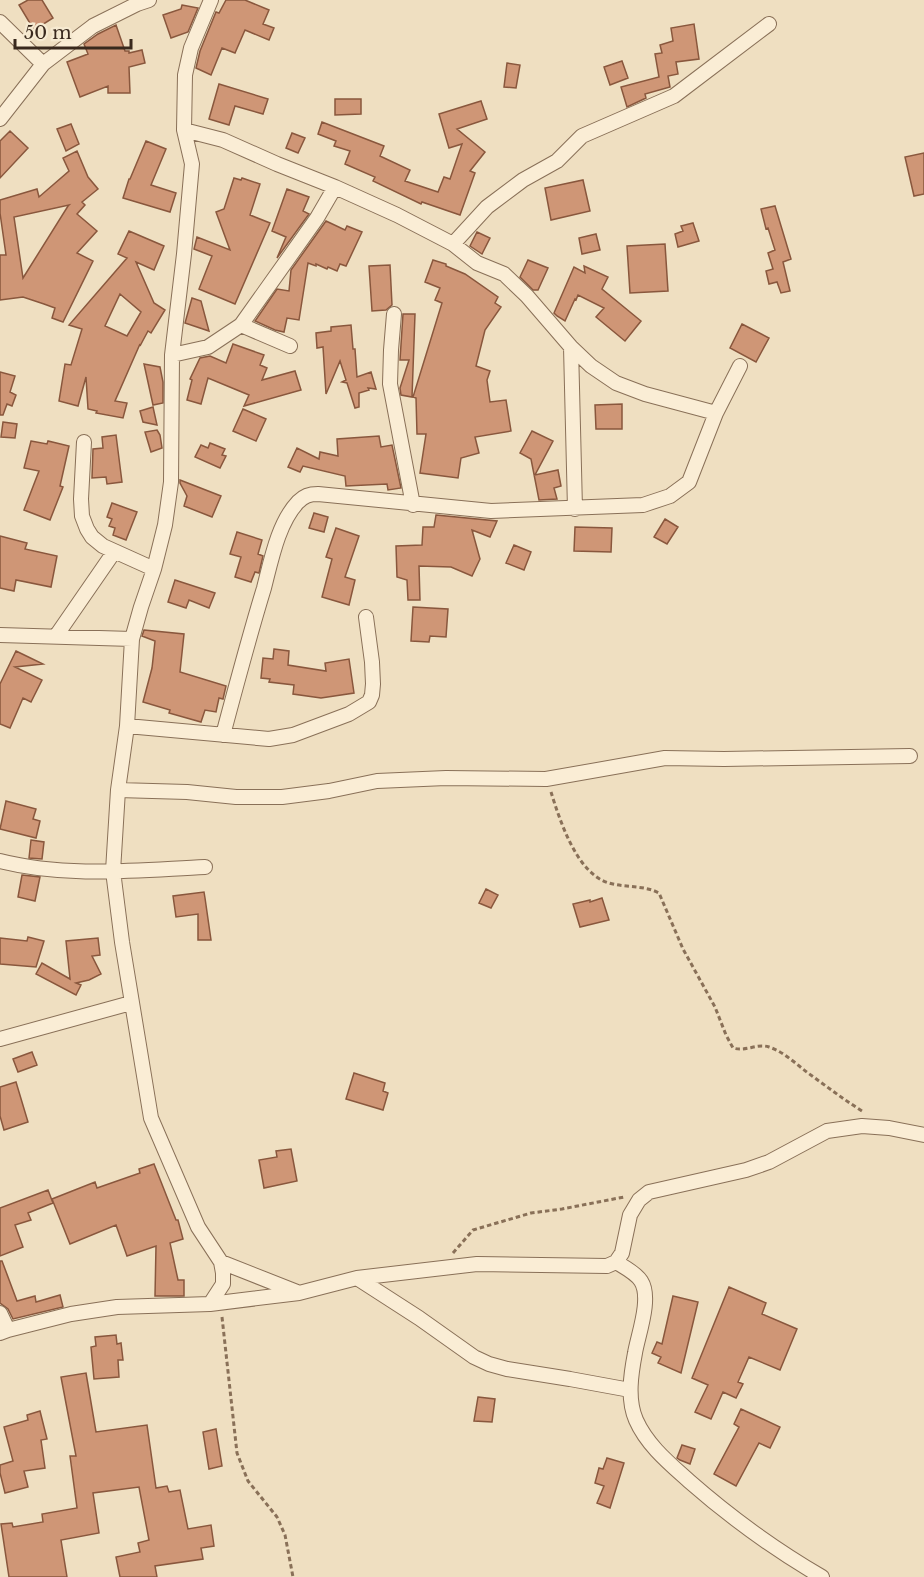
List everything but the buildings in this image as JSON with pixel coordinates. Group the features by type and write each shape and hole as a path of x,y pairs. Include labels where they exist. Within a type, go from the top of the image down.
{"street":[{"path":"0,119 43,64 93,26 148,0"},
{"path":"211,0 191,48 185,75 184,130 192,164 172,355 171,482 165,525 132,639 127,726 118,790 113,871 131,1003 151,1118 198,1227 220,1262 224,1278 215,1303"},
{"path":"0,22 43,64"},
{"path":"453,244 487,207 523,180 557,161 582,135 674,96 769,24"},
{"path":"184,130 223,140 335,187 453,244 477,263 504,274 527,296 571,347 591,366 616,383 645,394 717,413"},
{"path":"172,355 208,347 241,325 317,218 335,187"},
{"path":"394,314 390,384 413,505"},
{"path":"241,325 290,346"},
{"path":"571,347 575,508"},
{"path":"223,735 273,554 285,522 298,501 304,496 318,494 491,512 643,505 670,496 689,482 717,413 740,366"},
{"path":"84,442 82,516 87,529 92,537 103,546 154,569"},
{"path":"56,636 114,552"},
{"path":"127,726 269,739 293,735 349,714 369,702 372,695 372,662 366,617"},
{"path":"0,635 132,639"},
{"path":"118,790 168,791 236,797 282,797 377,782 446,778 546,779 664,758 771,759 910,756"},
{"path":"0,861 63,870 113,871 205,867"},
{"path":"0,873 14,864"},
{"path":"0,1039 131,1003"},
{"path":"0,1313 4,1331 71,1314 117,1307 215,1303 299,1293 357,1278 477,1264 607,1266 616,1262 622,1253 630,1215 639,1200 649,1192 746,1170 769,1162 827,1131 862,1125 924,1135"},
{"path":"220,1262 299,1293"},
{"path":"616,1262 642,1282 644,1311 634,1353 630,1390 635,1418 644,1434 660,1456 712,1502 758,1536 822,1577"},
{"path":"357,1278 474,1357 489,1364 630,1390"}],"path":[{"path":"546,779 567,835 578,857 593,874 606,882 646,888 659,893 683,949 715,1007 733,1048 740,1050 768,1046 781,1053 842,1099 889,1128"},
{"path":"441,1268 473,1230 531,1213 649,1192"},
{"path":"215,1303 237,1453 248,1481 277,1517 285,1535 293,1577"}]}
